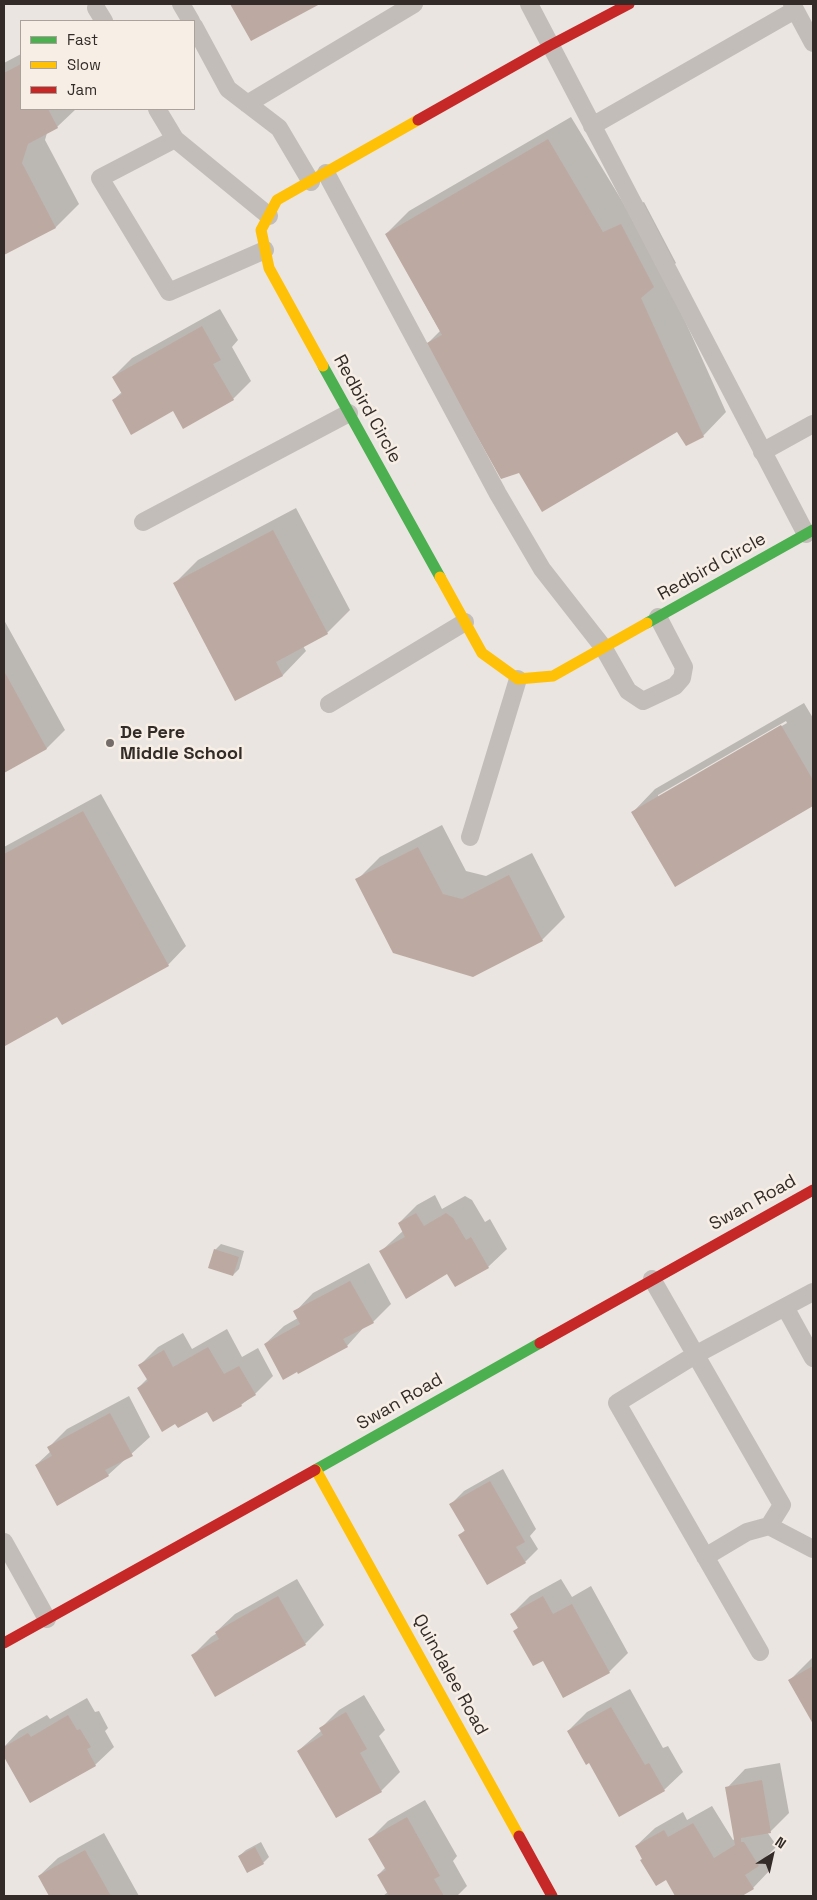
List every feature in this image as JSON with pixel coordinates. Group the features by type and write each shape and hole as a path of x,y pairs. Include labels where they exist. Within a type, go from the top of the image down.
{"street":[{"name":"Redbird Circle","path":"622,5 277,200 261,230 269,268 482,653 518,679 553,676 809,532"},
{"name":"Swan Road","path":"4,1643 813,1190"},
{"name":"Quindalee Road","path":"316,1470 552,1896"}],"lane":[{"path":"181,4 190,20"},
{"path":"247,104 414,4"},
{"path":"529,4 762,452 809,532"},
{"path":"592,126 793,7 813,43"},
{"path":"195,28 228,89 279,128 318,177 416,342 542,569 604,647 628,691 643,701 675,686 682,678 684,667 658,617"},
{"path":"158,110 175,139 269,216"},
{"path":"175,139 100,178 169,292 265,250"},
{"path":"143,522 349,413"},
{"path":"762,452 813,424"},
{"path":"329,704 465,622"},
{"path":"470,837 518,679"},
{"path":"652,1279 782,1505 769,1526"},
{"path":"760,1652 617,1403 695,1355 813,1292"},
{"path":"785,1307 813,1358"},
{"path":"705,1556 747,1532 769,1526 813,1549"},
{"path":"4,1542 47,1619"}],"building":[{"path":"230,4 320,4 251,41"},
{"path":"20,65 20,110 49,110 58,128 28,144 22,163 56,228 4,255 4,73"},
{"path":"548,139 603,232 621,224 654,287 641,298 704,437 686,446 677,432 542,512 519,473 501,479 425,344 442,335 385,234"},
{"path":"202,326 221,360 213,364 234,400 183,429 173,411 131,435 112,400 122,394 112,377"},
{"path":"273,530 328,634 276,662 283,676 235,701 173,583"},
{"path":"4,671 47,749 4,773"},
{"path":"781,725 813,780 813,806 675,887 631,812"},
{"path":"83,811 169,966 62,1025 57,1017 5,1046 4,854"},
{"path":"418,847 443,894 462,899 509,875 543,941 473,977 393,953 355,879"},
{"path":"416,1213 424,1226 446,1213 453,1218 466,1240 471,1237 489,1268 455,1287 447,1274 406,1299 379,1251 405,1237 398,1223"},
{"path":"214,1249 239,1257 233,1276 208,1268"},
{"path":"350,1281 374,1323 343,1339 348,1347 283,1380 264,1344 300,1324 293,1311"},
{"path":"208,1347 224,1374 239,1366 256,1395 241,1404 242,1406 213,1422 207,1412 178,1428 175,1424 162,1432 137,1388 148,1381 138,1365 164,1350 173,1367"},
{"path":"110,1413 133,1456 105,1470 109,1476 57,1506 35,1465 52,1456 47,1447"},
{"path":"490,1481 525,1542 516,1547 526,1563 487,1585 458,1535 465,1531 449,1504"},
{"path":"278,1596 306,1645 215,1697 191,1655 219,1639 215,1632"},
{"path":"543,1596 553,1614 572,1604 610,1673 563,1698 543,1661 533,1666 513,1631 518,1628 510,1614"},
{"path":"813,1666 813,1724 788,1680"},
{"path":"611,1707 645,1765 649,1763 665,1791 619,1817 589,1763 586,1765 567,1731"},
{"path":"346,1712 367,1749 360,1753 382,1792 336,1818 297,1751 323,1735 319,1728"},
{"path":"68,1715 77,1730 80,1729 91,1747 87,1749 96,1766 30,1803 4,1757 4,1747 28,1733 31,1737"},
{"path":"762,1780 771,1833 741,1838 741,1842 744,1842 759,1866 745,1875 754,1889 742,1896 675,1896 666,1880 656,1886 640,1860 642,1859 635,1846 664,1830 668,1837 693,1823 714,1858 735,1845 725,1787"},
{"path":"407,1817 440,1876 434,1879 444,1896 389,1896 377,1875 386,1870 368,1839"},
{"path":"255,1847 264,1864 247,1873 238,1856"},
{"path":"85,1850 111,1896 49,1896 38,1876"}],"traffic: fast":[{"path":"323,366 440,577"},
{"path":"647,623 813,530"},
{"path":"315,1470 540,1343"}],"traffic: slow":[{"path":"323,366 269,268 261,230 277,200 418,120"},
{"path":"440,577 482,653 518,679 553,676 647,623"},
{"path":"316,1470 519,1836"}],"traffic: jam":[{"path":"418,120 549,46 629,4"},
{"path":"540,1343 813,1190"},
{"path":"4,1643 315,1470"},
{"path":"519,1836 552,1896"}],"place":[{"name":"De Pere Middle School","path":"110,743"}]}
